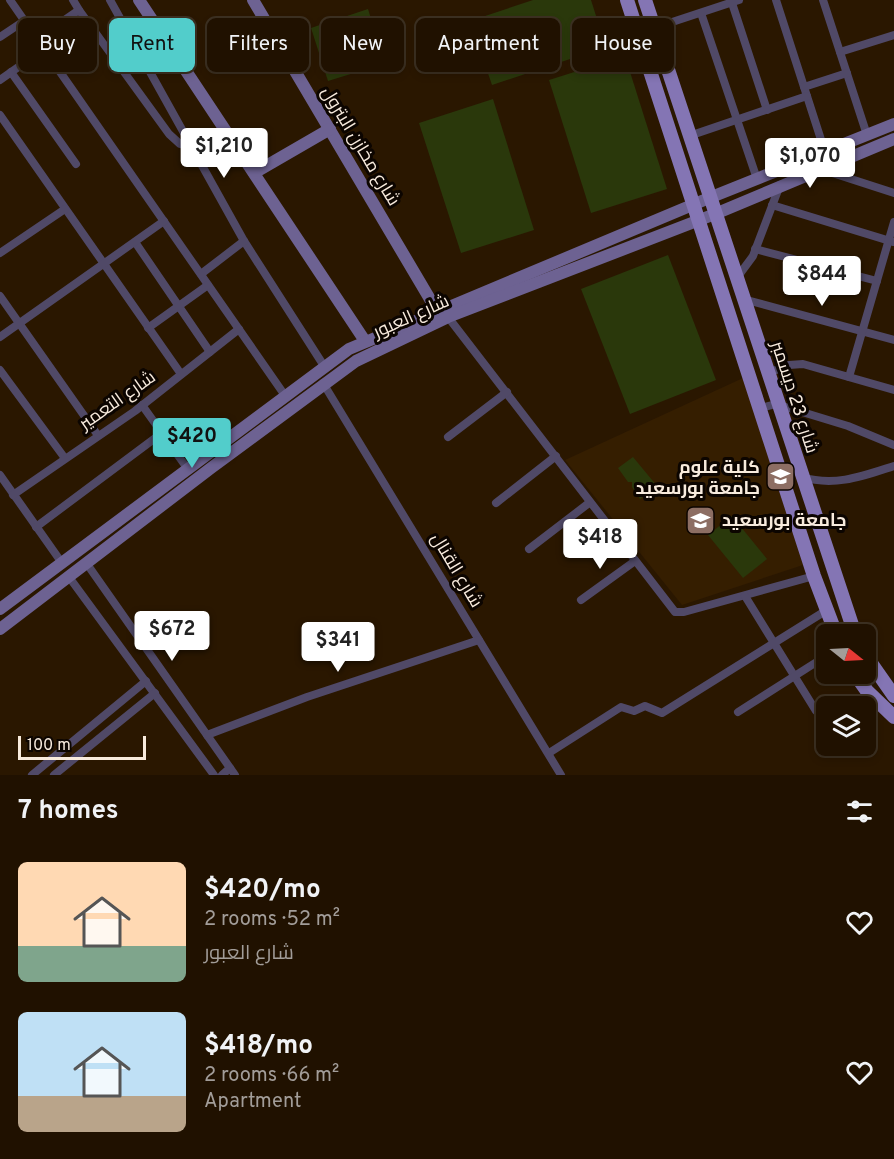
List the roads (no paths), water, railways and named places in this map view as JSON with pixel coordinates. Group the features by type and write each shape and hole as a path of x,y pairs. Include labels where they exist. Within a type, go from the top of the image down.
{"main road":[{"name":"شارع 23 ديسمبر","path":"627,0 701,219 814,576 832,624"},
{"name":"شارع 23 ديسمبر","path":"645,0 651,18"},
{"name":"شارع 23 ديسمبر","path":"668,72 852,624"},
{"path":"876,670 894,696"},
{"path":"862,684 894,717"}],"street":[{"path":"10,0 22,18"},
{"path":"73,0 170,134 180,144 191,147"},
{"path":"110,0 244,241 324,366"},
{"path":"139,0 365,341"},
{"name":"شارع مخازن البترول","path":"253,0 443,314"},
{"path":"776,0 825,152"},
{"path":"823,0 867,135"},
{"path":"674,22 735,1 767,110"},
{"path":"67,18 79,10"},
{"path":"701,13 757,179"},
{"path":"0,38 18,25"},
{"path":"840,52 894,34"},
{"path":"0,80 18,67"},
{"path":"10,72 76,164"},
{"path":"60,72 286,397"},
{"path":"689,136 767,110 847,73"},
{"path":"0,115 181,374"},
{"name":"شارع العبور","path":"549,272 709,198 894,124"},
{"path":"254,173 330,129"},
{"name":"شارع العبور","path":"0,629 184,489 207,463 324,366 365,341 443,314 549,272 715,214 781,184 890,143"},
{"path":"819,169 894,193"},
{"path":"736,279 746,268 756,249 781,184"},
{"path":"772,206 891,242"},
{"path":"0,253 65,209"},
{"path":"0,337 164,222"},
{"path":"849,377 891,242 894,222"},
{"path":"201,274 244,241"},
{"path":"135,242 210,352"},
{"path":"756,249 877,281"},
{"path":"148,328 208,285"},
{"path":"0,296 97,434"},
{"path":"743,299 894,340"},
{"path":"443,314 507,392 671,609 680,613 814,576"},
{"name":"شارع العبور","path":"0,609 188,468 207,463 323,383 443,314"},
{"name":"شارع التعمير","path":"13,495 64,457 142,405 239,329"},
{"path":"768,374 789,365 803,364 894,390"},
{"path":"0,370 64,457"},
{"name":"شارع القنال","path":"323,383 561,775"},
{"path":"448,437 507,392"},
{"path":"142,405 188,468"},
{"path":"761,408 778,405 848,426 894,445"},
{"path":"36,527 162,433"},
{"path":"496,503 556,456"},
{"path":"802,477 823,482 842,481 894,466"},
{"path":"0,475 62,562"},
{"path":"176,478 183,481 184,489"},
{"path":"529,549 589,503"},
{"path":"581,600 635,561"},
{"path":"87,564 232,772 222,775"},
{"path":"69,577 214,775"},
{"path":"745,596 773,645 816,711"},
{"path":"549,753 621,707 634,711 645,706 662,713 827,610"},
{"path":"207,735 307,697 479,640"},
{"path":"738,712 816,662"},
{"path":"32,775 146,681"},
{"path":"54,775 155,693"}],"place":[{"name":"كلية علوم جامعة بورسعيد","path":"781,477"},
{"name":"جامعة بورسعيد","path":"701,520"}]}
